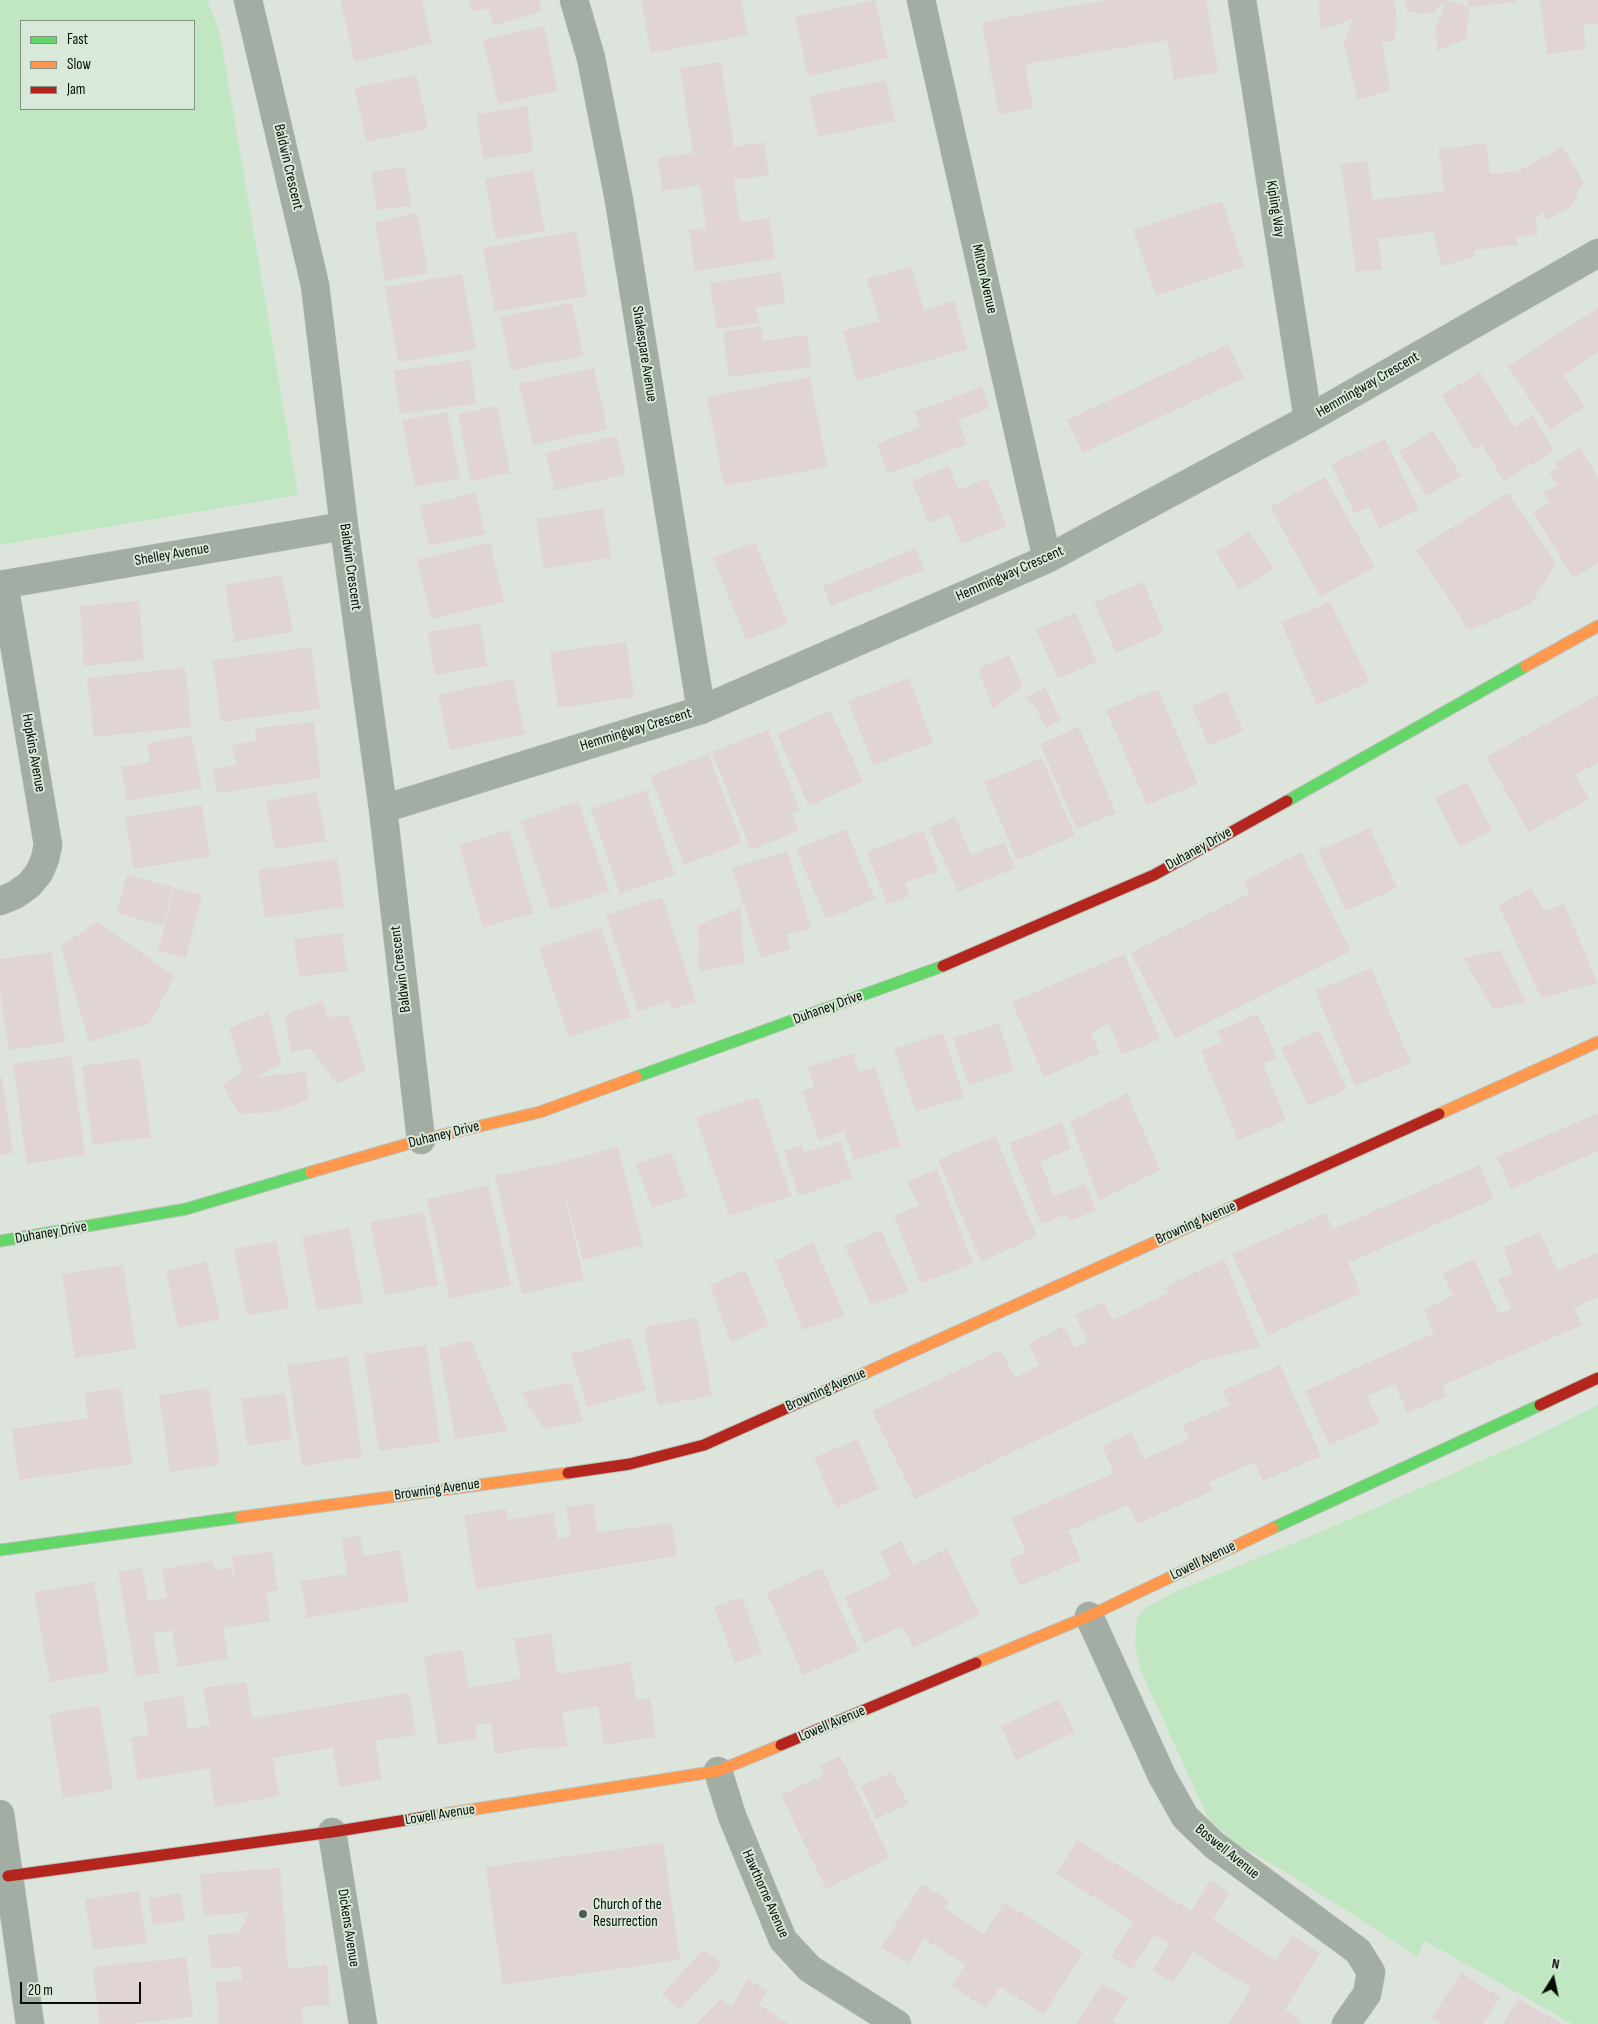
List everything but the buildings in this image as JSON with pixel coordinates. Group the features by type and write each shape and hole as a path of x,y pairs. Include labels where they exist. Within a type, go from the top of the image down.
{"street":[{"name":"Baldwin Crescent","path":"248,0 315,285 344,526 383,809 421,1140"},
{"name":"Shakespare Avenue","path":"574,0 591,58 619,200 701,710"},
{"name":"Milton Avenue","path":"921,0 1047,558"},
{"name":"Kipling Way","path":"1242,0 1308,419"},
{"name":"Hemmingway Crescent","path":"383,809 701,710 1047,558 1308,419 1598,253"},
{"name":"Shelley Avenue","path":"2,584 344,526"},
{"name":"Hopkins Avenue","path":"0,901 15,896 29,885 45,859 48,845 2,584"},
{"name":"Duhaney Drive","path":"0,1242 186,1209 421,1140 540,1112 926,973 1144,878 1598,626"},
{"name":"Browning Avenue","path":"0,1550 630,1464 704,1445 1598,1042"},
{"name":"Lowell Avenue","path":"8,1876 332,1832 718,1771 1089,1616 1342,1495 1598,1378"},
{"name":"Boswell Avenue","path":"1089,1616 1162,1776 1185,1817 1214,1846 1358,1951 1371,1972 1367,1994 1346,2024"},
{"name":"Hawthorne Avenue","path":"718,1771 732,1816 783,1940 810,1970 897,2024"},
{"path":"0,1814 30,2024"},
{"name":"Dickens Avenue","path":"332,1832 363,2024"}],"green space":[{"path":"0,0 207,0 220,34 298,495 0,545"},
{"path":"1598,1405 1598,2024 1573,2024 1425,1941 1417,1956 1286,1872 1232,1841 1208,1818 1141,1671 1135,1645 1137,1619 1145,1608 1175,1592 1328,1529 1526,1441"}],"traffic: fast":[{"path":"1287,801 1526,666"},
{"path":"636,1077 943,966"},
{"path":"0,1241 186,1209 311,1172"},
{"path":"1273,1528 1540,1405"},
{"path":"0,1550 241,1517"}],"traffic: slow":[{"path":"1526,666 1598,626"},
{"path":"1439,1114 1598,1042"},
{"path":"311,1172 421,1140 540,1112 636,1077"},
{"path":"854,1378 1226,1210"},
{"path":"241,1517 568,1473"},
{"path":"976,1663 1089,1616 1273,1528"},
{"path":"425,1817 718,1771 781,1745"}],"traffic: jam":[{"path":"943,966 1154,875 1287,801"},
{"path":"1226,1210 1439,1114"},
{"path":"568,1473 630,1464 704,1445 854,1378"},
{"path":"1540,1405 1598,1378"},
{"path":"781,1745 976,1663"},
{"path":"8,1876 332,1832 425,1817"}],"place":[{"name":"Church of the Resurrection","path":"583,1914"}]}
